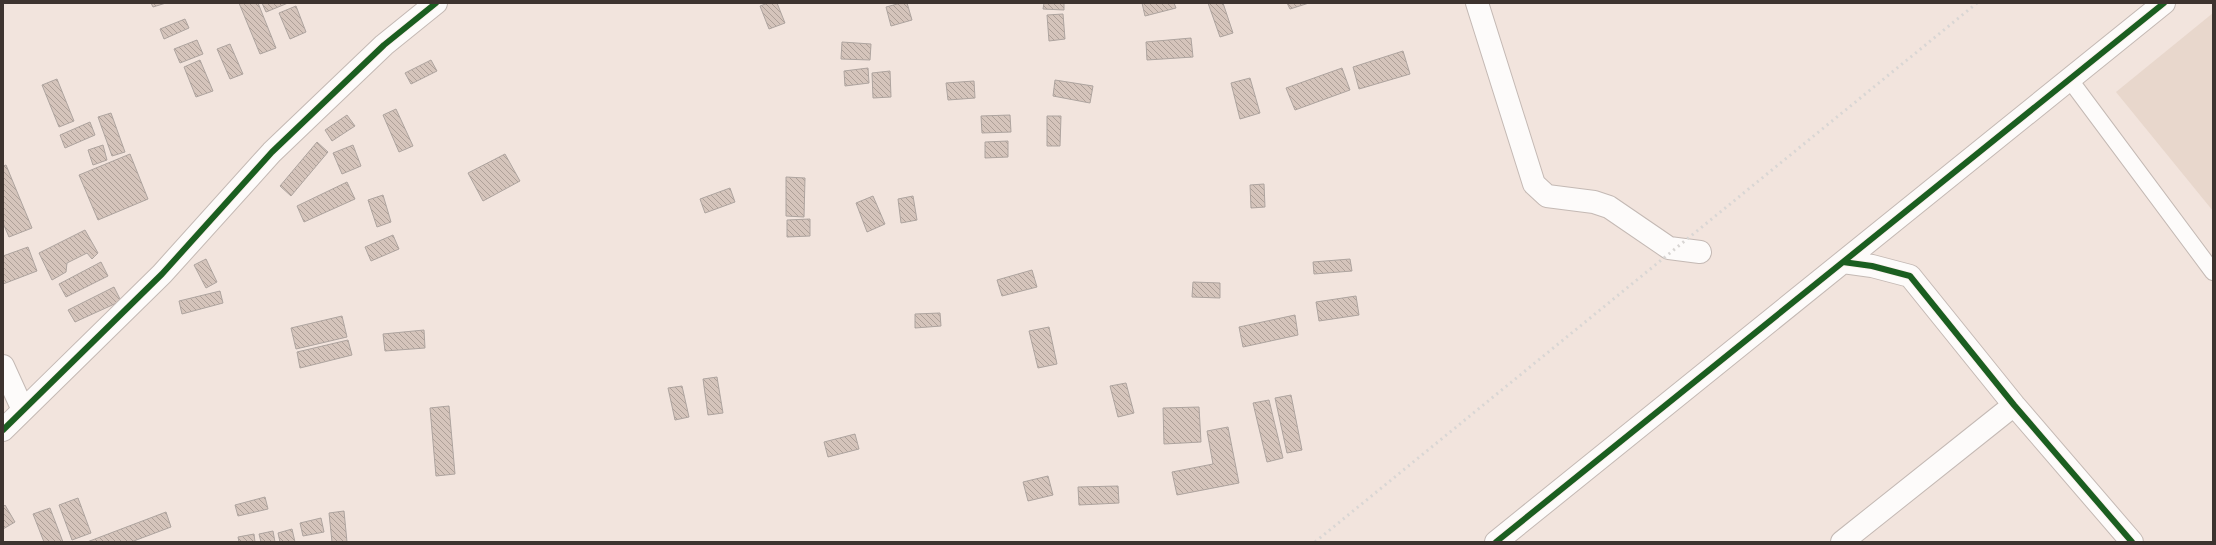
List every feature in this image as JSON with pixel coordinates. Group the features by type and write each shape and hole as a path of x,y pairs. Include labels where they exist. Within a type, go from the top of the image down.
{"street":[{"path":"3,430 162,274 272,152 384,45 436,3"},
{"path":"1477,3 1534,184 1547,196 1594,202 1608,206 1669,248 1700,252"},
{"path":"1496,542 2164,3"},
{"path":"1844,262 1872,266 1910,276 2014,405 2132,542"},
{"path":"3,366 23,410"},
{"path":"1842,542 2014,405"}],"lane":[{"path":"2070,80 2213,272"}],"shaded area":[{"path":"2213,13 2213,211 2116,92"}],"building":[{"path":"151,3 166,3 153,7"},
{"path":"239,3 258,3 276,48 260,54"},
{"path":"262,3 288,3 266,12"},
{"path":"768,3 777,3 785,23 769,29 760,6"},
{"path":"907,3 912,20 891,26 886,7"},
{"path":"1044,3 1064,3 1064,10 1043,9"},
{"path":"1142,3 1174,3 1176,8 1145,16"},
{"path":"1208,3 1223,3 1233,33 1220,37"},
{"path":"1287,3 1309,3 1290,9"},
{"path":"296,6 306,32 290,39 279,13"},
{"path":"1063,14 1065,39 1049,41 1047,15"},
{"path":"185,19 189,28 164,39 160,29"},
{"path":"1191,38 1193,57 1147,60 1146,42"},
{"path":"197,40 203,54 180,63 174,49"},
{"path":"842,42 871,44 870,60 841,59"},
{"path":"230,44 243,74 230,79 217,49"},
{"path":"1403,51 1410,74 1359,89 1353,67"},
{"path":"200,60 213,91 196,97 184,67"},
{"path":"431,60 437,71 411,84 405,73"},
{"path":"868,68 869,83 845,86 844,71"},
{"path":"1342,68 1350,90 1295,110 1286,88"},
{"path":"890,71 891,97 873,98 872,73"},
{"path":"1250,78 1260,113 1240,119 1231,83"},
{"path":"57,79 74,121 59,127 42,85"},
{"path":"1055,80 1093,86 1090,103 1053,96"},
{"path":"974,81 975,98 948,100 946,83"},
{"path":"396,109 413,146 399,152 383,115"},
{"path":"111,113 125,152 112,156 98,117"},
{"path":"347,115 355,126 332,141 325,130"},
{"path":"1010,115 1011,132 982,133 981,116"},
{"path":"1047,116 1061,116 1060,146 1047,146"},
{"path":"90,122 95,135 65,148 60,135"},
{"path":"1008,141 1008,157 985,158 985,142"},
{"path":"317,142 328,152 291,196 280,186"},
{"path":"103,145 107,160 93,165 88,150"},
{"path":"353,145 361,166 342,174 333,153"},
{"path":"130,154 148,199 98,220 79,175"},
{"path":"505,154 520,181 483,201 468,173"},
{"path":"6,165 32,228 9,237 3,223 3,166"},
{"path":"786,177 805,178 804,217 786,216"},
{"path":"347,182 355,199 304,222 297,206"},
{"path":"1264,184 1265,207 1251,208 1250,185"},
{"path":"730,188 735,202 705,213 700,199"},
{"path":"383,195 391,222 377,227 368,200"},
{"path":"873,196 885,224 867,232 856,203"},
{"path":"913,196 917,220 901,223 898,199"},
{"path":"810,219 810,236 787,237 787,220"},
{"path":"85,230 98,253 92,259 87,253 67,263 66,272 52,280 39,253"},
{"path":"393,235 399,249 371,261 365,247"},
{"path":"28,247 37,271 3,284 3,256"},
{"path":"206,259 217,282 206,288 194,265"},
{"path":"1350,259 1352,271 1314,274 1313,262"},
{"path":"101,262 108,276 66,297 59,284"},
{"path":"1032,270 1037,287 1002,296 997,280"},
{"path":"1193,282 1220,283 1220,298 1192,297"},
{"path":"114,287 121,301 75,322 68,310"},
{"path":"220,291 223,303 182,314 179,301"},
{"path":"1356,296 1359,315 1319,321 1316,302"},
{"path":"940,313 941,326 915,328 915,314"},
{"path":"1295,315 1298,335 1243,347 1239,327"},
{"path":"342,316 347,337 296,349 291,328"},
{"path":"1049,327 1057,364 1038,368 1029,331"},
{"path":"424,330 425,348 385,351 383,334"},
{"path":"348,340 352,355 300,368 297,352"},
{"path":"717,377 723,413 708,415 703,379"},
{"path":"1126,383 1134,413 1118,417 1110,386"},
{"path":"682,386 689,417 675,420 668,388"},
{"path":"1291,395 1302,450 1287,453 1275,398"},
{"path":"1269,400 1283,458 1267,462 1253,403"},
{"path":"449,406 455,474 436,476 430,408"},
{"path":"1199,407 1201,442 1164,444 1163,408"},
{"path":"1228,427 1239,483 1177,495 1172,472 1213,464 1207,431"},
{"path":"855,434 859,449 828,457 824,442"},
{"path":"1048,476 1053,495 1028,501 1023,482"},
{"path":"1118,486 1119,503 1079,505 1078,487"},
{"path":"265,497 268,509 238,516 235,505"},
{"path":"78,498 91,533 72,540 59,505"},
{"path":"5,505 15,522 3,529 3,507"},
{"path":"50,508 63,542 44,542 33,514"},
{"path":"344,511 347,542 332,542 329,513"},
{"path":"166,512 171,527 131,542 87,542"},
{"path":"321,518 324,532 303,536 300,523"},
{"path":"292,529 295,542 280,542 278,533"},
{"path":"273,531 275,542 261,542 259,534"},
{"path":"254,534 255,542 239,542 238,537"}],"railway":[{"path":"1315,542 1977,3"}],"cycle path":[{"path":"3,430 162,274 272,152 384,45 436,3"},
{"path":"1496,542 2164,3"},
{"path":"1843,262 1872,266 1910,276 2014,405 2132,542"}]}
